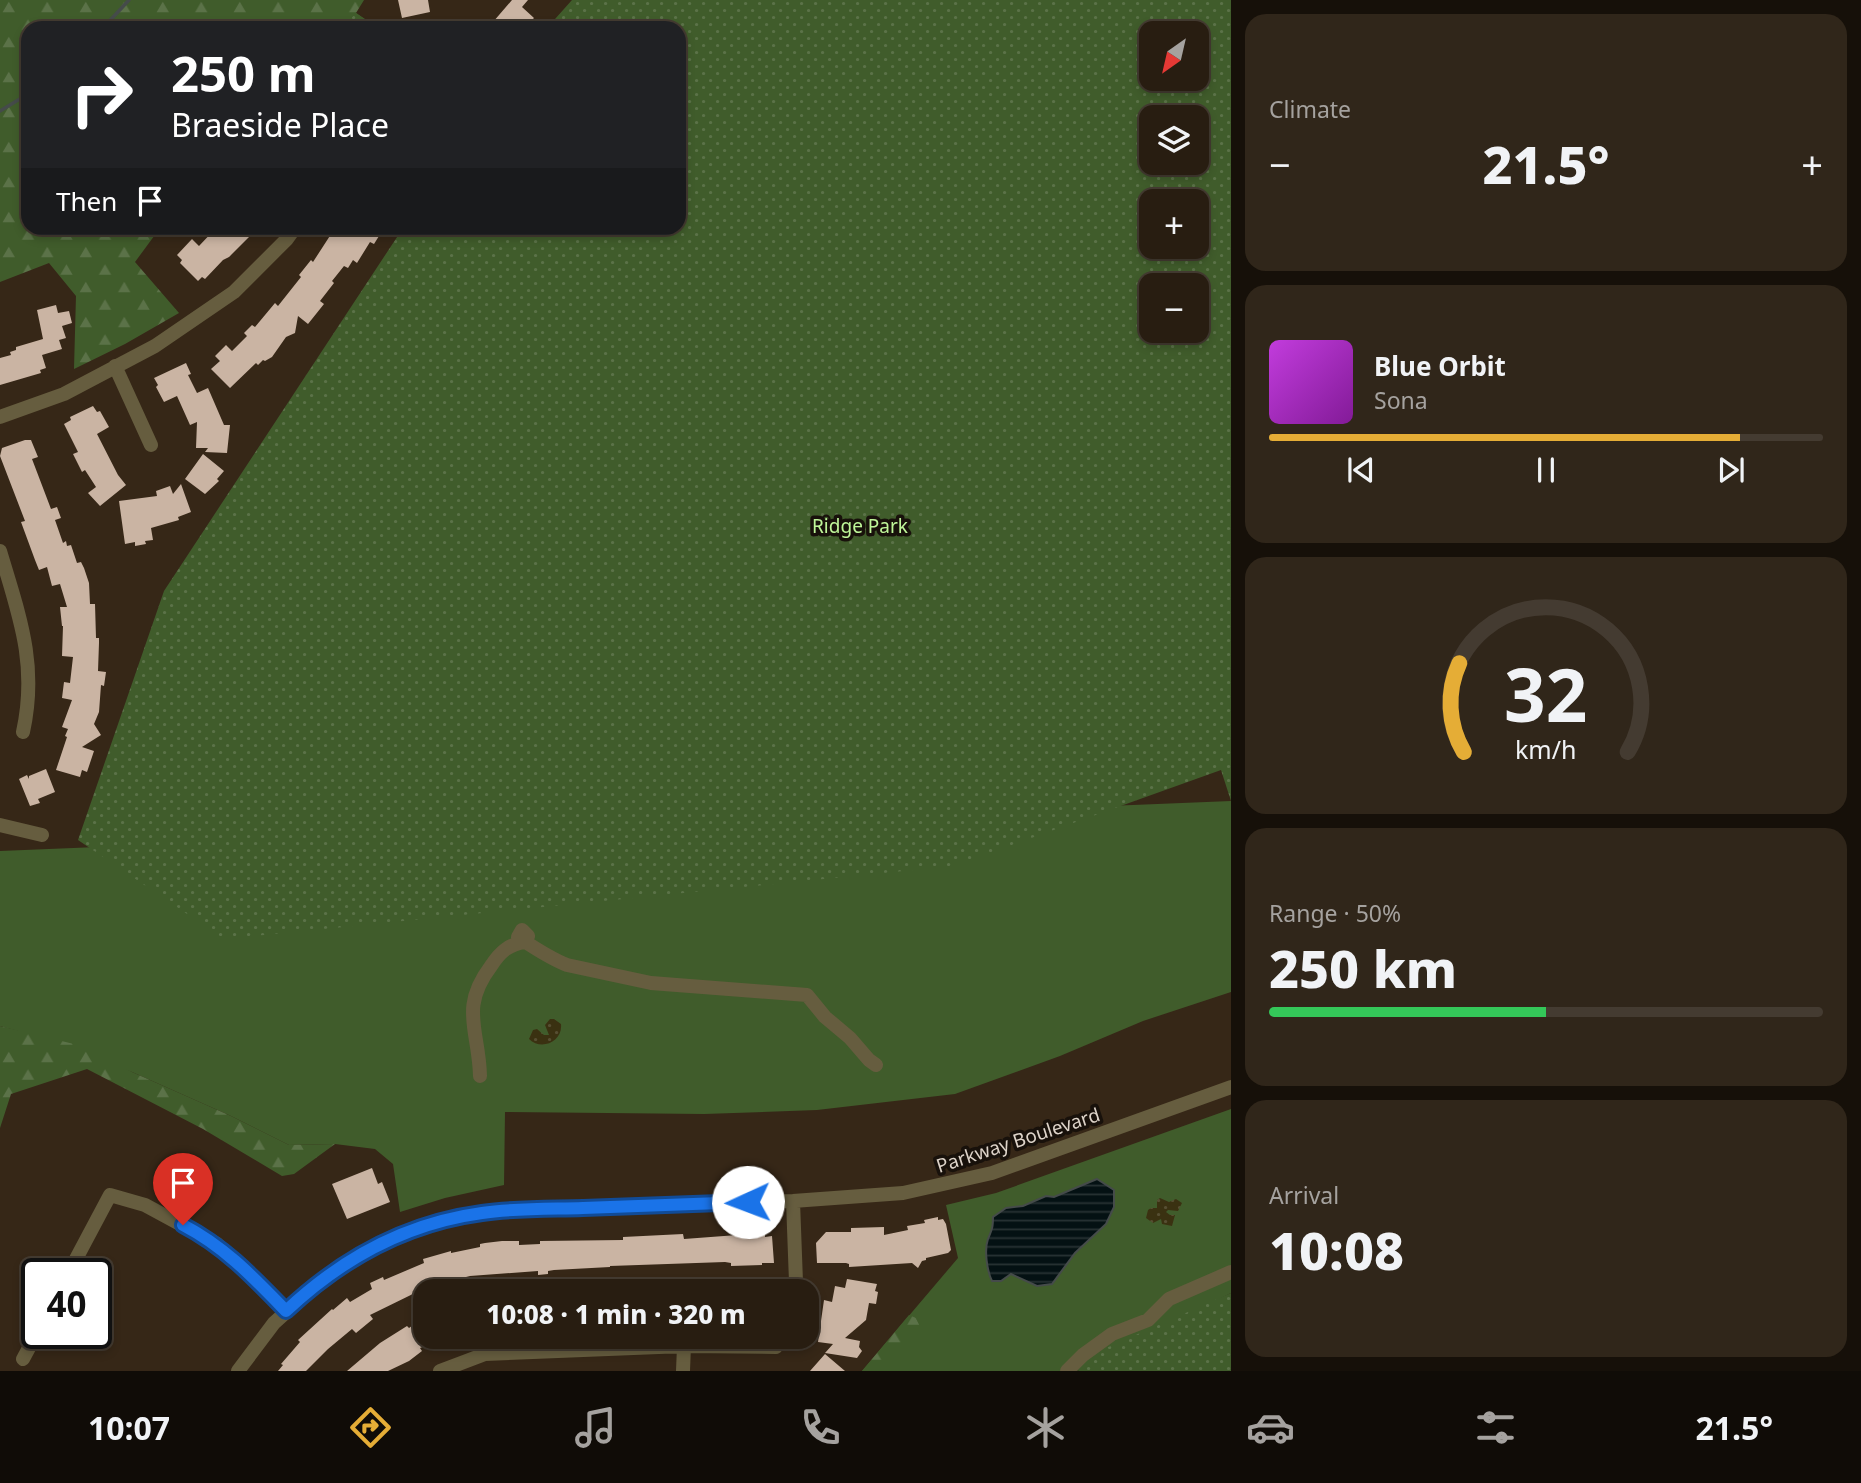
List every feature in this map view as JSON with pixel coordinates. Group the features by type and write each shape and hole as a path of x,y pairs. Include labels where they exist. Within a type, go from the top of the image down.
{"street":[{"path":"0,417 64,394 155,346 234,292 290,235"},
{"path":"115,366 151,445"},
{"path":"0,551 24,633 30,682 23,732"},
{"path":"0,825 42,835"},
{"path":"480,1076 473,1000 479,982 497,957 518,940 567,965 651,983 807,995 825,1017 876,1065"},
{"name":"Parkway Boulevard","path":"238,1371 254,1346 286,1311 326,1276 370,1248 415,1229 461,1216 505,1210 793,1201 893,1194 967,1180 1231,1087"},
{"path":"77,1258 110,1195 145,1205 217,1244 286,1311"},
{"path":"793,1201 796,1279"},
{"path":"1067,1371 1083,1355 1112,1334 1148,1320 1168,1299 1231,1272"},
{"path":"23,1360 29,1349"},
{"path":"440,1371 485,1353 599,1349"},
{"path":"683,1371 684,1349"}],"green space":[{"path":"0,0 364,0 356,13 368,21 21,21 21,235 155,235 135,262 179,313 74,369 76,296 49,263 0,282"},
{"name":"Ridge Park","path":"572,0 1231,0 1231,801 1221,770 953,866 224,939 78,840 164,591 398,235 686,235 686,21 553,21"},
{"path":"356,13 368,21 349,21"},
{"path":"1231,801 1231,992 1143,1021 1060,1056 955,1094 817,1110 704,1114 505,1112 504,1185 445,1198 400,1212 393,1164 375,1149 335,1144 289,1145 132,1072 0,1026 0,851"},
{"path":"0,1026 82,1046 289,1145 335,1144 294,1174 282,1176 203,1129 87,1069 11,1094 0,1128"},
{"path":"1231,1109 1231,1293 1077,1371 862,1371 958,1258 946,1205 996,1193"},
{"path":"1231,1293 1231,1371 1078,1371 1088,1356"},
{"path":"909,1315 916,1318 921,1329 905,1348 889,1357 876,1371 862,1371"}],"sand":[{"path":"550,1019 561,1024 559,1036 555,1040 539,1044 529,1039 533,1030 537,1029 544,1035 549,1035 545,1025"},
{"path":"1160,1198 1169,1202 1176,1199 1182,1203 1178,1211 1166,1212 1175,1215 1172,1226 1162,1224 1161,1219 1153,1223 1146,1218 1148,1210 1157,1208 1157,1200"}],"shaded area":[{"path":"1097,1179 1114,1190 1114,1207 1106,1224 1075,1253 1052,1284 1037,1286 1011,1274 1001,1281 992,1281 987,1266 986,1249 993,1217 1006,1208 1023,1206 1046,1196 1054,1197"}],"building":[{"path":"398,0 428,0 430,12 402,18"},
{"path":"512,0 528,0 522,7 534,18 531,21 494,21"},
{"path":"209,235 251,235 205,279 202,277 198,281 180,263 182,260 177,255 192,239 199,246"},
{"path":"330,235 380,235 374,244 370,242 357,263 353,260 348,268 344,266 320,301 324,304 308,324 298,316 295,333 286,337 272,357 258,365 256,363 230,388 211,369 220,361 215,356 226,345 232,351 247,336 244,333 252,325 255,327 275,303 278,306 301,277 299,275 311,260 313,262"},
{"path":"56,305 58,313 69,311 72,323 62,326 66,338 59,340 62,349 42,355 46,368 40,370 41,373 0,385 0,358 11,355 10,352 16,350 16,347 43,339 37,310"},
{"path":"186,363 191,374 188,375 197,393 208,388 224,425 230,425 227,453 205,452 208,448 196,448 197,422 190,425 177,396 164,402 156,387 158,385 154,378"},
{"path":"93,406 97,412 100,411 109,427 97,434 126,485 100,506 88,493 96,487 85,470 82,472 73,454 78,452 64,424 71,420 70,417"},
{"path":"31,440 38,457 32,459 51,509 57,507 61,518 55,520 63,543 66,541 67,546 71,545 77,563 81,562 89,583 90,604 95,604 96,638 99,638 98,671 106,672 104,686 101,685 99,712 94,724 101,735 82,747 94,751 87,772 82,770 80,777 56,770 67,737 65,736 68,729 62,727 72,700 62,698 64,682 70,683 73,657 62,656 63,626 60,607 67,607 60,584 52,586 47,567 39,570 21,522 25,521 0,456 2,448"},
{"path":"203,454 224,471 217,479 219,481 205,494 185,479"},
{"path":"181,484 191,512 178,517 179,520 151,528 153,540 145,541 146,544 125,544 119,501 157,496 156,491 170,486 173,494"},
{"path":"46,769 55,792 38,799 40,803 30,806 19,779 27,775 29,779 29,776"},
{"path":"372,1168 378,1184 382,1182 390,1202 347,1219 332,1184"},
{"path":"938,1217 938,1220 943,1219 946,1224 951,1250 926,1258 918,1268 912,1263 849,1267 846,1263 817,1263 816,1243 826,1232 851,1232 851,1228 884,1227 884,1235 908,1230 907,1226 925,1223 924,1220"},
{"path":"765,1233 765,1237 772,1236 774,1263 731,1266 731,1263 725,1262 610,1266 554,1270 538,1275 538,1271 458,1279 413,1279 413,1294 370,1315 373,1319 356,1333 352,1329 306,1371 278,1371 300,1342 298,1340 332,1309 347,1298 350,1302 372,1289 370,1283 424,1263 423,1259 502,1241 519,1241 519,1245 540,1244 540,1241 623,1240 623,1237 683,1234 684,1239"},
{"path":"847,1279 877,1284 876,1304 869,1303 866,1320 845,1338 860,1341 859,1347 862,1351 857,1358 825,1353 833,1344 819,1342 824,1300 832,1302 835,1286 845,1288"},
{"path":"413,1325 413,1349 422,1351 409,1361 388,1371 347,1371 380,1343 407,1326 409,1328"},
{"path":"825,1354 845,1371 810,1371"}],"waterway":[{"path":"110,21 129,0"},
{"path":"0,111 21,98"}],"route":[{"path":"183,1225 203,1235 229,1254 286,1311 326,1276 370,1248 426,1225 461,1216 505,1210 748,1202"}]}
